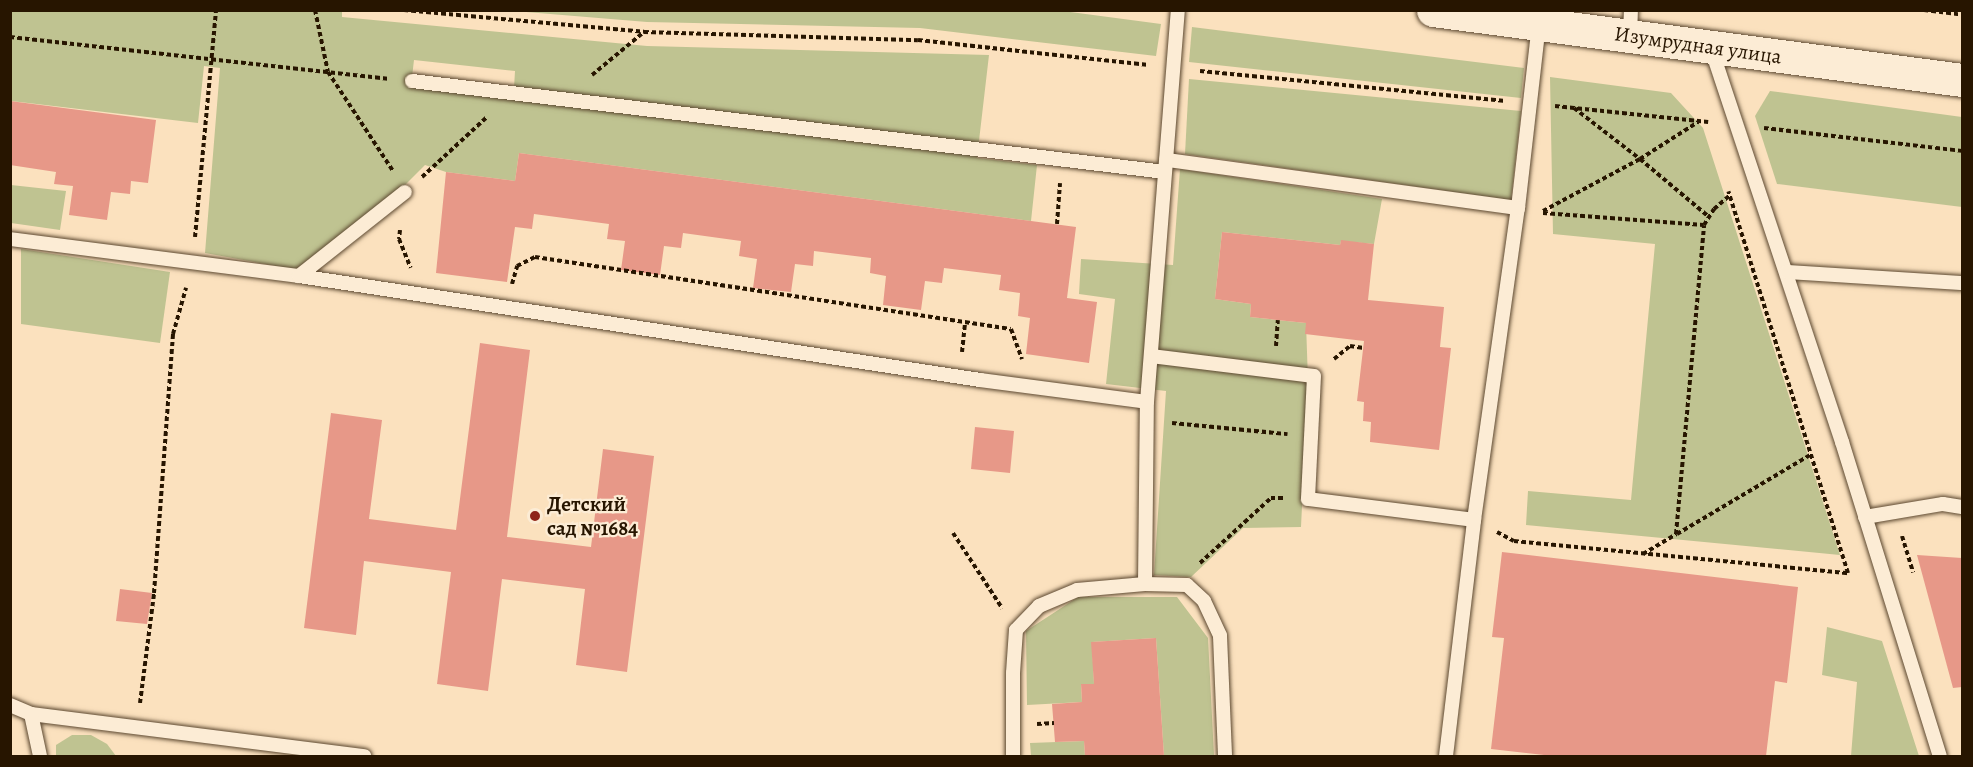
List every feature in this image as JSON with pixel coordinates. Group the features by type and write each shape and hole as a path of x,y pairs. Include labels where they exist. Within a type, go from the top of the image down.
{"street":[{"name":"Изумрудная улица","path":"1433,10 1539,23 1631,24 1711,47 1962,80"}],"lane":[{"path":"1145,584 1147,402 1178,10"},
{"path":"1446,756 1474,520 1518,208 1539,23"},
{"path":"1711,47 1787,272 1940,756"},
{"path":"412,81 1061,160 1166,166 1518,208"},
{"path":"299,276 405,192"},
{"path":"10,239 299,276 980,380 1147,402"},
{"path":"1787,272 1962,283"},
{"path":"1151,356 1314,376 1309,438 1308,499 1474,520"},
{"path":"1865,517 1943,504 1962,507"},
{"path":"1012,756 1016,630 1039,606 1077,590 1145,584 1187,585 1204,601 1220,636 1225,756"},
{"path":"10,705 31,714 364,756"},
{"path":"31,714 40,756"}],"path":[{"path":"136,728 154,592 173,334 193,262 216,10"},
{"path":"315,10 328,72 386,157 405,192 399,239 415,275"},
{"path":"1924,10 1962,15"},
{"path":"564,99 644,32"},
{"path":"10,37 412,81"},
{"path":"405,192 513,93"},
{"path":"1574,108 1709,217"},
{"path":"1698,121 1640,159 1539,213 1704,225"},
{"path":"1705,122 1709,132"},
{"path":"1057,224 1061,160"},
{"path":"1474,520 1514,541 1848,573 1726,185"},
{"path":"1676,534 1704,225 1730,195"},
{"path":"511,287 517,266 535,257 640,274 902,310 1011,329 1026,367"},
{"path":"1314,376 1350,346 1364,348"},
{"path":"1147,421 1256,430 1309,438"},
{"path":"1643,554 1812,454"},
{"path":"1177,585 1271,498 1308,499"},
{"path":"1896,512 1913,574"},
{"path":"953,533 1016,630"}],"green space":[{"path":"11,11 342,11 342,17 647,46 989,55 977,158 1037,165 1031,221 519,153 515,181 446,172 425,165 400,190 298,270 205,253 220,68 204,66 198,123 11,101","holes":["414,60 515,71 514,88 412,77"]},
{"path":"514,11 1063,11 1161,24 1156,56 920,28 647,22"},
{"path":"1192,27 1524,68 1521,98 1189,62"},
{"path":"1550,77 1671,93 1703,128 1840,555 1526,525 1528,491 1631,500 1655,244 1553,234"},
{"path":"1189,79 1521,111 1511,200 1185,154"},
{"path":"1770,91 1962,117 1962,207 1777,184 1755,116"},
{"path":"1180,169 1382,199 1374,244 1341,241 1340,245 1222,232 1215,299 1251,304 1250,317 1306,323 1308,381 1301,527 1243,528 1191,577 1154,575 1166,391 1106,384 1115,299 1079,294 1081,259 1173,265"},
{"path":"11,185 66,191 60,230 11,223"},
{"path":"21,249 170,272 160,343 21,324"},
{"path":"1078,597 1177,597 1208,638 1214,756 1164,756 1156,638 1092,642 1094,684 1081,685 1082,702 1027,705 1026,631"},
{"path":"1827,627 1882,641 1919,756 1851,756 1857,682 1822,675"},
{"path":"72,735 91,735 107,744 116,756 56,756 56,745"},
{"path":"1084,741 1085,756 1031,756 1030,743"}],"building":[{"path":"10,101 156,120 148,183 131,181 130,194 111,192 107,220 69,215 73,186 54,184 56,172 10,165"},
{"path":"519,153 1076,227 1067,298 1097,302 1089,363 1026,354 1030,318 1018,316 1020,293 999,290 1001,275 944,268 942,283 925,281 921,310 883,305 886,276 870,273 871,258 814,251 813,266 795,264 791,292 753,288 757,259 739,256 741,241 683,233 681,248 664,246 660,275 621,270 625,241 607,239 609,224 534,214 532,229 515,227 507,282 436,273 446,172 515,181"},
{"path":"1222,232 1340,245 1341,240 1374,244 1368,300 1444,307 1440,347 1451,348 1439,450 1370,442 1371,422 1363,421 1364,402 1357,401 1364,341 1305,334 1306,323 1250,317 1251,304 1215,299"},
{"path":"480,343 530,350 507,537 591,547 603,449 654,456 627,672 576,665 585,589 502,579 488,691 437,684 451,572 364,561 356,635 304,628 331,413 382,420 369,519 456,530"},
{"path":"975,427 1014,431 1010,473 971,469"},
{"path":"1502,552 1798,587 1787,683 1775,681 1766,756 1553,756 1491,749 1504,638 1492,637"},
{"path":"1917,555 1962,558 1962,687 1953,688"},
{"path":"120,589 152,593 147,624 116,621"},
{"path":"1156,638 1164,756 1085,756 1084,741 1055,742 1052,704 1082,702 1081,684 1094,684 1091,642"}],"place":[{"name":"Детский сад №1684","path":"535,516"}]}
